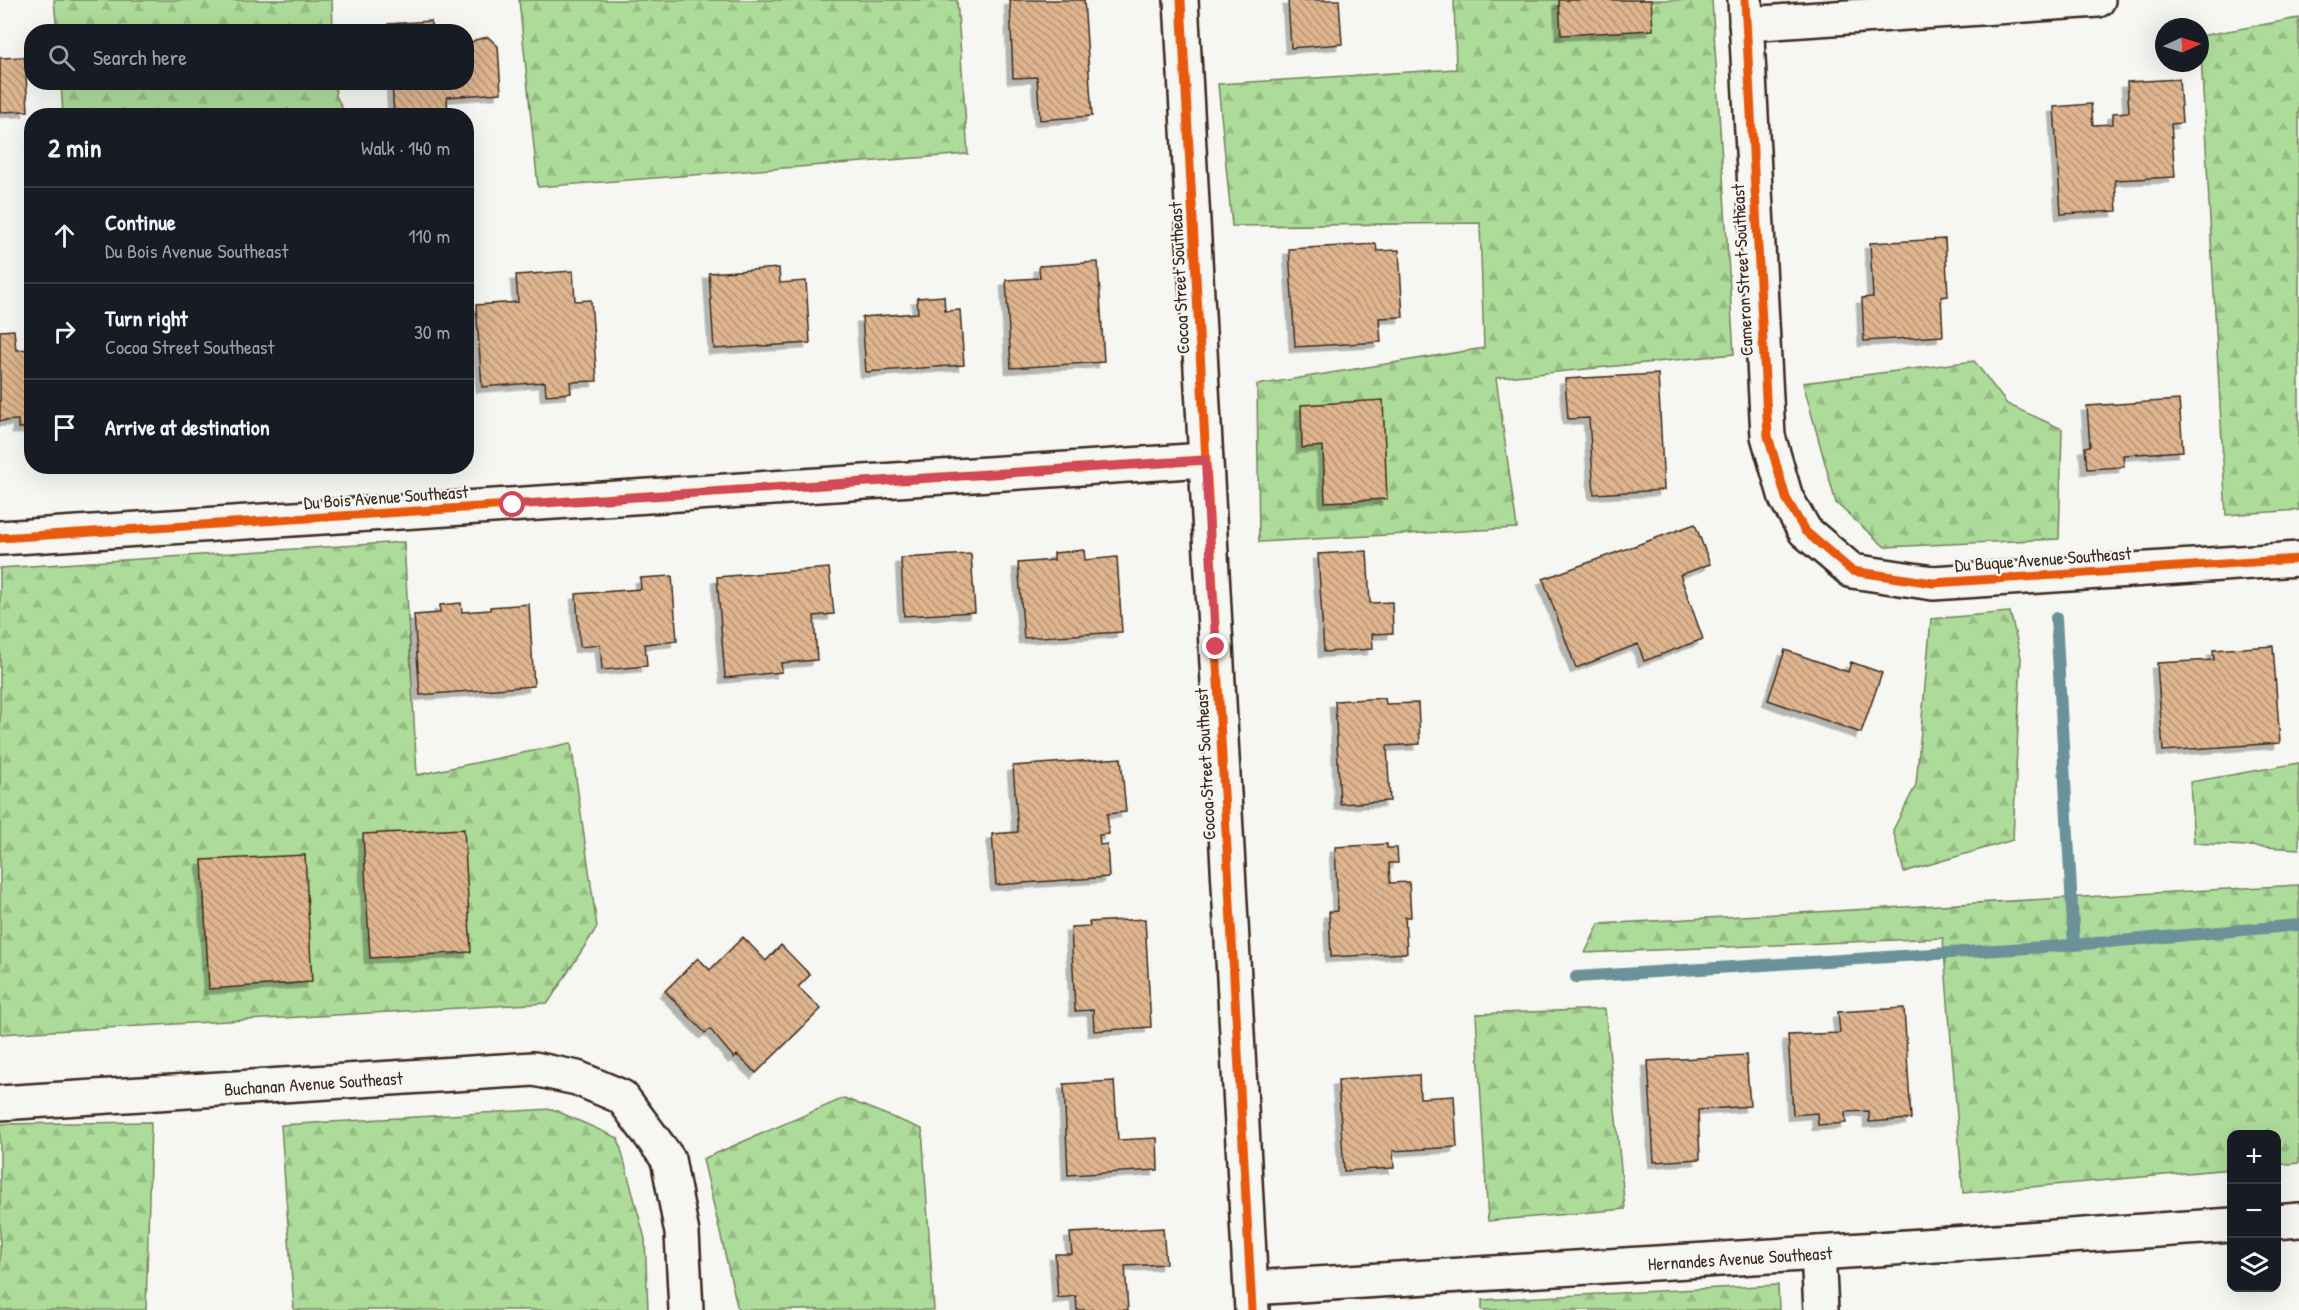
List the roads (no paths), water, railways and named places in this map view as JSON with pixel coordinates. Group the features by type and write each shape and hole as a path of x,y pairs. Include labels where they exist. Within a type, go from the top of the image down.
{"street":[{"name":"Cocoa Street Southeast","path":"1181,0 1252,1299"},
{"path":"1745,12 2098,0"},
{"name":"Cameron Street Southeast","path":"1745,12 1768,436 1786,498 1805,531"},
{"name":"Du Bois Avenue Southeast","path":"0,538 1205,460"},
{"name":"Du Buque Avenue Southeast","path":"1805,531 1852,571 1932,584 2299,559"},
{"name":"Buchanan Avenue Southeast","path":"0,1103 534,1069 577,1078 622,1097 668,1158 682,1233 686,1310"},
{"path":"2281,1222 2299,1220"},
{"name":"Hernandes Avenue Southeast","path":"1252,1299 1818,1253 2227,1225"},
{"path":"1818,1253 1821,1310"}],"waterway":[{"path":"2056,618 2074,945"},
{"path":"1576,977 2074,945 2299,925"}]}
